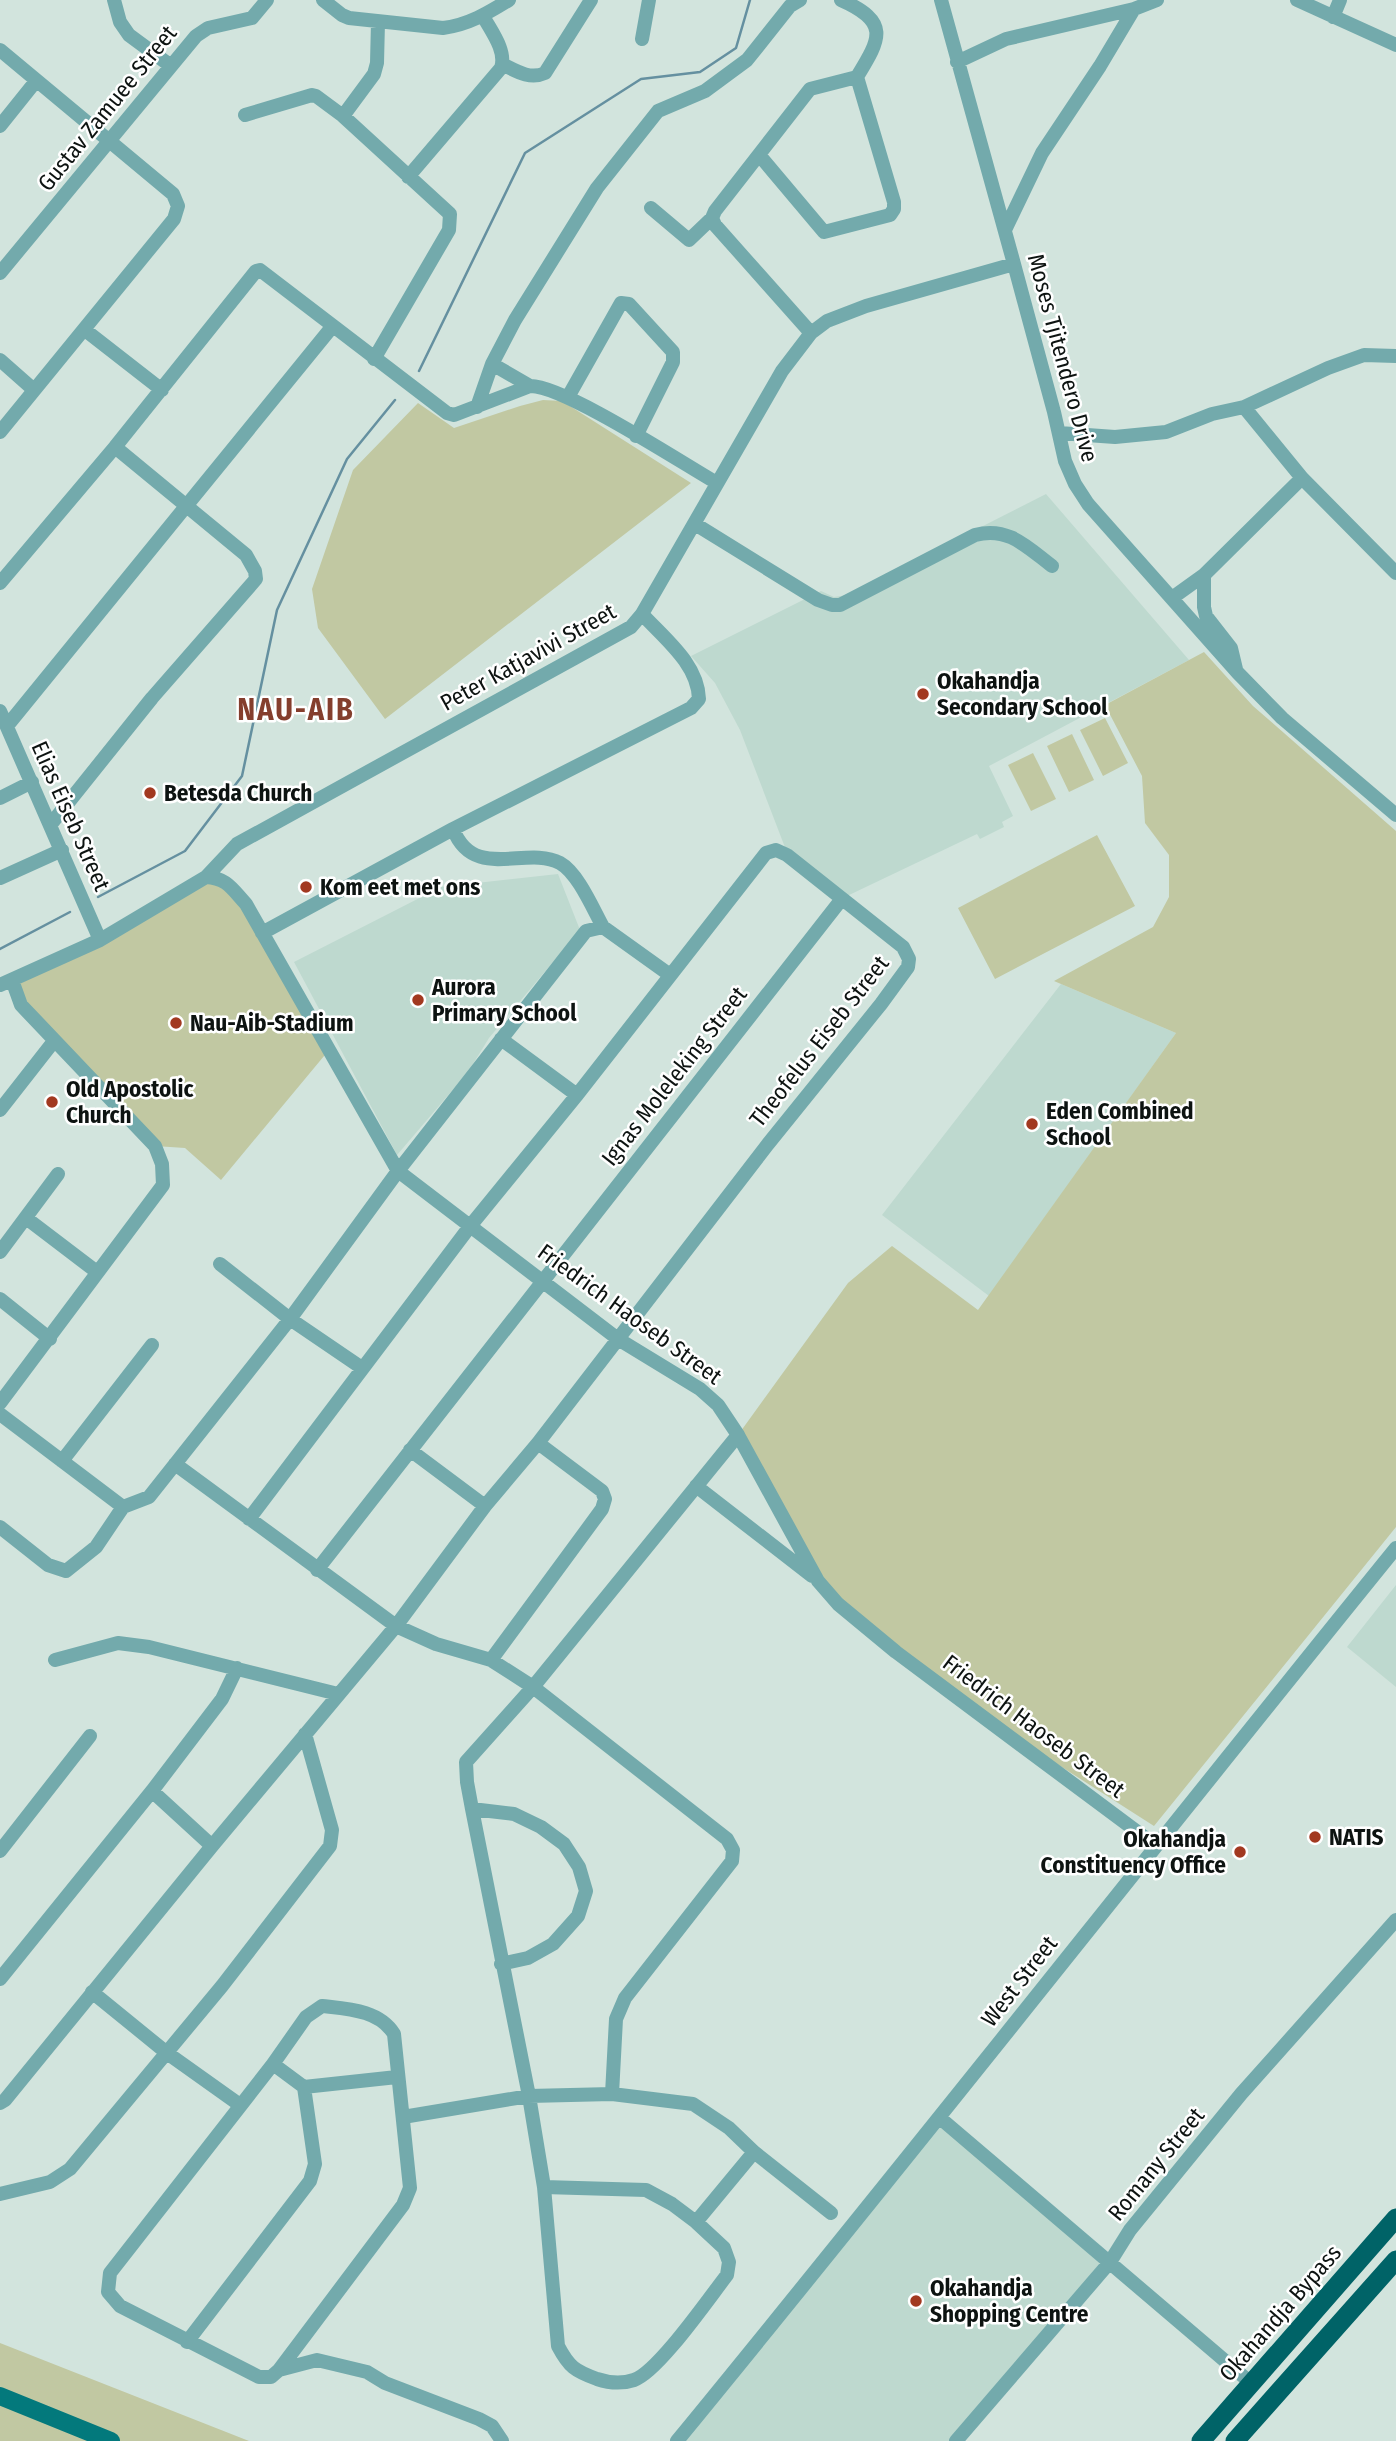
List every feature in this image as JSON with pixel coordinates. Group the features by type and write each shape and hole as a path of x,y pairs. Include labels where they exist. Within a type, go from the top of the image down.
{"highway":[{"name":"Okahandja Bypass","path":"1201,2441 1396,2218"},
{"path":"1235,2441 1396,2260"}],"main road":[{"path":"0,2396 111,2441"}],"street":[{"path":"114,0 120,22 129,35 171,66"},
{"name":"Gustav Zamuee Street","path":"0,273 202,31 252,18 267,0"},
{"path":"323,0 342,15 378,22 443,28 455,27 483,16 509,0"},
{"path":"502,64 519,73 537,77 545,73 591,0"},
{"path":"642,39 649,0"},
{"path":"478,407 492,364 597,188 658,111 705,91 747,60 790,6 800,0"},
{"path":"651,208 689,240 712,218 810,89 857,77 876,45 877,34 867,14 841,0"},
{"name":"Moses Tjitendero Drive","path":"940,0 1005,230 1065,461 1075,484 1088,504 1238,674 1282,718 1396,816"},
{"path":"957,62 1006,39 1134,9 1157,0"},
{"path":"1297,0 1396,45"},
{"path":"1333,17 1340,0"},
{"path":"1005,230 1042,153 1134,9"},
{"path":"408,177 502,64 501,51 483,16"},
{"path":"343,116 374,74 377,63 378,22"},
{"path":"0,50 173,194 178,206 174,219 0,432"},
{"path":"760,156 824,232 890,215 894,202 857,77"},
{"path":"0,126 36,81"},
{"path":"245,115 312,95 343,116 450,214 449,230 374,359"},
{"path":"712,218 715,225 811,333"},
{"name":"Peter Katjavivi Street","path":"6,983 100,940 206,877 237,844 631,627 642,614 782,371 811,333 827,321 866,306 1014,264"},
{"path":"0,583 162,390 256,271 263,272 447,414 454,415 530,386 538,386 568,397 717,483"},
{"path":"568,397 621,303 629,304 674,356 636,436"},
{"path":"7,726 332,327"},
{"path":"85,330 162,390"},
{"path":"1059,433 1115,437 1166,432 1212,414 1244,407 1328,368 1364,355 1396,356"},
{"path":"0,360 34,390"},
{"path":"492,364 530,386"},
{"path":"1244,407 1302,478 1396,573"},
{"path":"51,824 152,698 256,579 246,555 115,447"},
{"path":"1172,598 1204,575 1302,478"},
{"path":"695,524 818,600 832,605 840,605 984,532 998,532 1017,539 1052,566"},
{"path":"1204,575 1206,616 1231,648 1238,674"},
{"path":"262,933 453,829 691,708 699,699 699,686 693,671 642,614"},
{"name":"Elias Eiseb Street","path":"0,711 100,940"},
{"path":"0,798 33,782"},
{"path":"453,829 457,839 468,849 488,859 547,859 566,867 584,892 603,927 670,975"},
{"path":"0,878 62,850"},
{"name":"Theofelus Eiseb Street","path":"249,1519 471,1224 577,1095 766,853 776,850 787,855 903,947 909,959 908,967 618,1339"},
{"name":"Friedrich Haoseb Street","path":"206,877 218,878 227,883 246,904 398,1171 471,1224 618,1339 700,1389 718,1405 738,1435 818,1581 838,1604 896,1652 1155,1845"},
{"name":"Ignas Moleleking Street","path":"317,1570 842,900"},
{"path":"0,1527 48,1565 66,1571 96,1547 123,1507 149,1497 290,1319 398,1171 586,930 603,927"},
{"path":"0,1403 163,1185 162,1164 155,1146 21,1005 6,983"},
{"path":"501,1039 577,1095"},
{"path":"0,1110 54,1041"},
{"path":"0,1252 58,1174"},
{"path":"26,1217 97,1272"},
{"path":"220,1264 290,1319 362,1368"},
{"path":"0,1299 50,1339"},
{"path":"0,2103 396,1626 485,1506 538,1443 618,1339"},
{"path":"62,1461 152,1345"},
{"path":"0,1414 123,1507"},
{"path":"544,2187 646,2190 672,2204 724,2248 729,2262 727,2275 656,2365 637,2379 620,2383 604,2382 581,2373 567,2364 558,2346 544,2187 467,1782 466,1762 533,1687 738,1435"},
{"path":"491,1660 606,1499 602,1491 538,1443"},
{"path":"410,1450 485,1506"},
{"path":"175,1464 396,1626 436,1644 491,1660 533,1687 727,1839 733,1850 732,1861 625,1998 616,2019 612,2094"},
{"path":"696,1486 818,1581"},
{"name":"West Street","path":"677,2441 940,2118 1155,1845 1396,1548"},
{"path":"55,1660 118,1643 149,1647 338,1694"},
{"path":"0,1979 152,1791 222,1699 237,1668"},
{"path":"0,2194 61,2177 222,1986 331,1846 332,1830 305,1734"},
{"path":"0,1851 90,1736"},
{"path":"152,1791 212,1846"},
{"path":"472,1809 514,1814 541,1827 564,1843 579,1867 586,1891 578,1916 553,1944 528,1958 501,1964"},
{"name":"Romany Street","path":"956,2441 1110,2262 1130,2231 1241,2094 1396,1920"},
{"path":"92,1993 167,2053 240,2105"},
{"path":"322,2006 379,2017 387,2023 394,2034 410,2188 403,2204 279,2370 271,2377 259,2377 120,2306 108,2292 110,2273 272,2064 306,2017 322,2006"},
{"path":"272,2064 304,2087 397,2077"},
{"path":"187,2342 310,2181 315,2164 304,2087"},
{"path":"403,2117 528,2096 612,2094 693,2104 729,2128 754,2152 831,2213"},
{"path":"940,2118 1251,2383"},
{"path":"696,2222 754,2152"},
{"path":"279,2370 317,2360 367,2372 386,2384 479,2419 492,2426 502,2441"}],"shaded area":[{"name":"Okahandja Secondary School","path":"1046,494 1189,660 989,766 1013,816 1002,822 1004,827 980,839 977,834 847,896 786,850 740,730 715,683 691,656 821,591 834,597 847,595"},
{"name":"Aurora Primary School","path":"558,874 580,930 489,1038 468,1072 397,1155 294,962 441,887"},
{"name":"Eden Combined School","path":"1061,984 1176,1033 989,1296 882,1215"},
{"path":"1396,1585 1396,1687 1347,1647"},
{"path":"940,2118 1105,2257 952,2441 682,2441"}],"green space":[{"path":"543,400 562,401 691,483 385,719 318,628 312,589 353,470 418,403 454,428"},
{"path":"1204,652 1253,706 1396,831 1396,1527 1154,1826 982,1716 838,1604 738,1435 848,1283 892,1246 978,1310 1176,1033 1054,981 1153,927 1169,897 1169,855 1145,823 1142,776 1105,705"},
{"path":"1105,718 1128,763 1103,776 1080,730"},
{"path":"1072,734 1094,780 1069,792 1047,746"},
{"path":"1033,753 1056,799 1031,811 1008,765"},
{"path":"1097,835 1135,906 995,979 958,908"},
{"name":"Nau-Aib-Stadium","path":"206,877 227,882 329,1050 221,1180 185,1148 155,1146 54,1041 12,980"},
{"path":"0,2343 249,2441 0,2441"}],"waterway":[{"path":"419,371 525,153 641,79 700,72 736,48 750,0"},
{"path":"98,897 185,851 242,776 277,610 347,459 395,400"},
{"path":"0,949 70,912"}],"place":[{"name":"Okahandja Secondary School","path":"923,694"},
{"name":"Betesda Church","path":"150,793"},
{"name":"Kom eet met ons","path":"306,887"},
{"name":"Aurora Primary School","path":"418,1000"},
{"name":"Nau-Aib-Stadium","path":"176,1023"},
{"name":"Old Apostolic Church","path":"52,1102"},
{"name":"Eden Combined School","path":"1032,1124"},
{"name":"NATIS","path":"1315,1837"},
{"name":"Okahandja Constituency Office","path":"1240,1852"},
{"name":"Okahandja Shopping Centre","path":"916,2301"}],"district":[{"name":"NAU-AIB","path":"296,710"}]}
